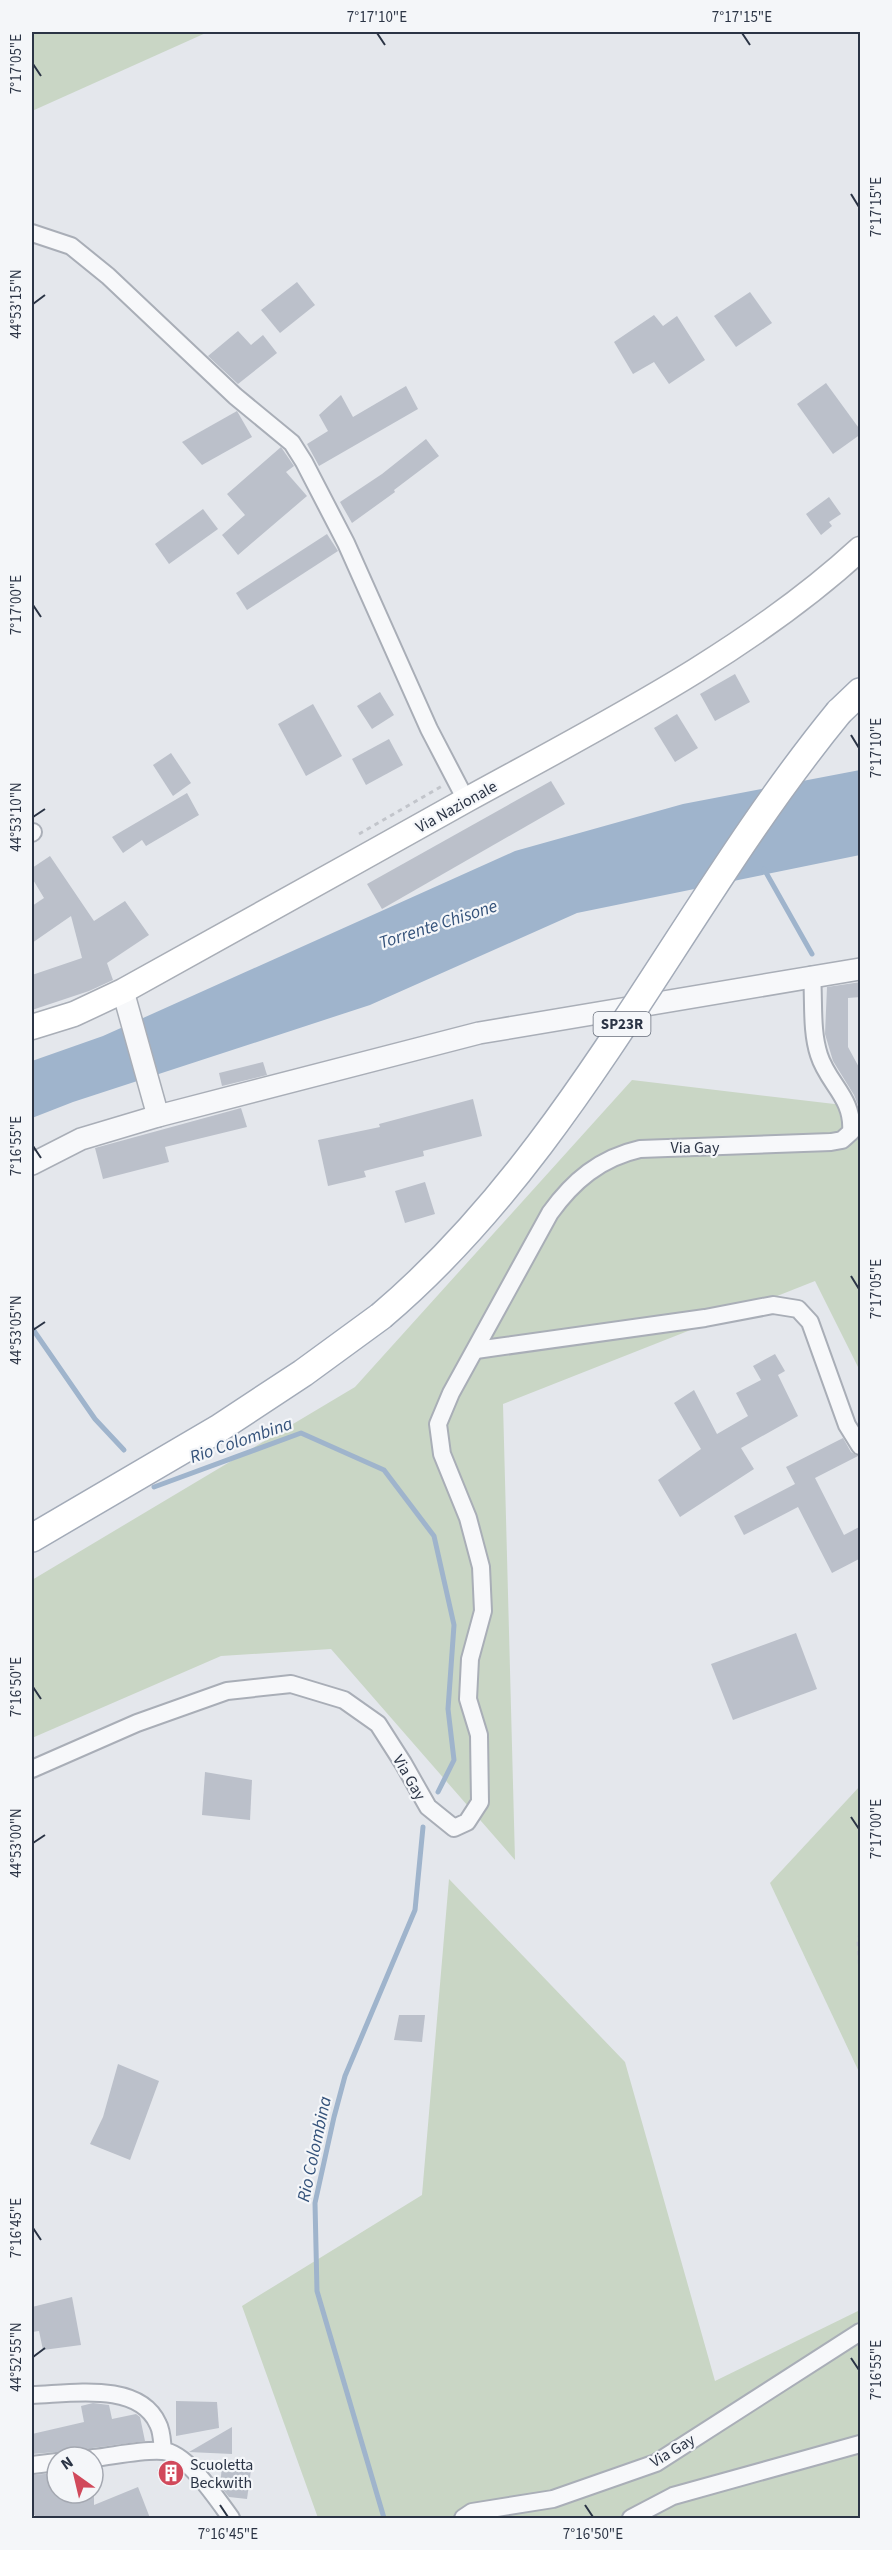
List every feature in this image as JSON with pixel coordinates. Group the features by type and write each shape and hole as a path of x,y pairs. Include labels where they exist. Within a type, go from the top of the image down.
{"main road":[{"name":"Via Nazionale","path":"32,1027 74,1014 123,991 652,696 757,630 805,596 861,549"},
{"name":"SP23R","path":"32,1538 219,1429 303,1373 381,1316 417,1285 489,1209 553,1129 751,830 839,712 861,692"}],"street":[{"path":"32,232 71,246 235,396 292,444 304,462 346,543 429,729 466,800"},
{"path":"32,1164 81,1139 158,1116 479,1033 812,975 861,969"},
{"name":"Via Gay","path":"32,1769 137,1723 227,1691 291,1684 344,1700 378,1724 428,1807 454,1828 467,1822 480,1802 479,1735 468,1699 470,1659 483,1611 481,1567 468,1518 442,1454 438,1424 451,1393 550,1213 564,1193 585,1173 623,1153 640,1149 831,1143 842,1140 851,1132 849,1108 820,1059 816,1046 812,975"},
{"path":"123,991 158,1116"},
{"path":"476,1350 705,1318 773,1305 789,1306 798,1309 810,1322 847,1425 861,1446"},
{"name":"Via Gay","path":"463,2518 472,2512 553,2499 656,2463 861,2332"},
{"path":"32,2395 116,2393 126,2397 146,2406 159,2424 163,2451"},
{"path":"631,2518 673,2496 861,2444"},
{"path":"105,2457 163,2451 179,2456 231,2518"}],"path":[{"path":"861,1933 858,1941 861,1977"}],"green space":[{"path":"32,32 208,32 32,111"},
{"path":"632,1080 860,1107 860,1371 815,1281 503,1404 515,1860 331,1649 221,1656 32,1738 32,1580 355,1387"},
{"path":"860,1786 860,2074 770,1883"},
{"path":"449,1879 625,2062 715,2381 860,2310 860,2518 318,2518 242,2306 422,2195"}],"water":[{"name":"Torrente Chisone","path":"860,770 860,855 577,913 370,1005 73,1102 32,1118 32,1061 103,1036 515,851 683,804"}],"building":[{"path":"297,282 315,305 280,333 261,310"},
{"path":"750,292 772,323 736,347 714,316"},
{"path":"654,315 663,326 677,316 705,360 669,384 654,362 633,374 614,342"},
{"path":"238,331 251,345 263,335 277,353 238,384 208,356"},
{"path":"826,383 861,431 861,434 833,454 797,404"},
{"path":"406,386 418,409 319,466 307,444 328,431 319,415 341,395 353,417"},
{"path":"237,411 252,437 202,465 182,442"},
{"path":"426,439 439,456 352,523 340,502 382,474"},
{"path":"281,447 294,466 286,472 307,496 238,555 222,535 245,515 227,494"},
{"path":"829,497 841,514 829,522 832,526 821,535 806,514"},
{"path":"203,509 218,529 169,564 155,544"},
{"path":"327,534 338,551 247,610 236,593"},
{"path":"735,674 750,702 715,721 700,694"},
{"path":"380,692 394,715 372,729 357,706"},
{"path":"313,704 342,756 306,776 278,724"},
{"path":"677,714 698,748 675,762 654,728"},
{"path":"389,739 403,765 366,785 352,759"},
{"path":"171,753 191,783 173,796 153,765"},
{"path":"551,781 565,804 382,909 367,884"},
{"path":"187,793 199,815 146,846 142,840 123,853 112,837"},
{"path":"50,856 94,921 125,901 149,935 107,963 113,980 89,991 32,1010 32,975 82,958 71,916 32,943 32,906 44,898 32,878 32,868"},
{"path":"861,982 861,997 848,998 848,1047 861,1071 861,1113 854,1095 833,1061 825,1034 827,987"},
{"path":"263,1062 267,1075 222,1086 219,1073"},
{"path":"473,1099 482,1136 423,1151 424,1156 364,1171 366,1177 328,1186 318,1140 380,1127 379,1124"},
{"path":"241,1108 247,1127 165,1147 169,1162 103,1179 95,1148"},
{"path":"425,1182 435,1214 405,1223 395,1191"},
{"path":"775,1354 785,1371 778,1375 798,1416 741,1448 754,1469 680,1517 658,1480 701,1449 674,1403 694,1390 717,1434 748,1416 736,1393 761,1380 753,1366"},
{"path":"843,1438 851,1452 858,1456 815,1478 844,1535 861,1526 861,1558 832,1573 798,1507 744,1535 734,1516 795,1484 786,1467"},
{"path":"796,1633 817,1689 733,1720 711,1664"},
{"path":"205,1772 252,1780 250,1820 202,1815"},
{"path":"399,2015 425,2015 422,2042 394,2040"},
{"path":"118,2064 159,2081 130,2160 90,2144 103,2117"},
{"path":"72,2297 81,2345 43,2350 39,2331 32,2332 32,2307"},
{"path":"176,2401 217,2402 219,2428 176,2436"},
{"path":"93,2403 109,2405 112,2419 136,2414 140,2417 145,2441 105,2446 45,2445 45,2453 32,2454 32,2434 84,2422 81,2406"},
{"path":"232,2427 232,2454 189,2452"},
{"name":"Scuoletta Beckwith","path":"168,2464 184,2475 165,2485 157,2470"},
{"path":"222,2466 251,2470 247,2499 229,2497 220,2486"},
{"path":"45,2474 45,2505 105,2505 105,2500 138,2487 150,2518 35,2518 35,2515 32,2515 32,2475"}],"waterway":[{"path":"764,869 812,954"},
{"name":"Rio Colombina","path":"32,1328 95,1419 124,1450"},
{"name":"Rio Colombina","path":"154,1487 301,1433 384,1470 434,1536 454,1625 448,1709 454,1760 438,1792"},
{"name":"Rio Colombina","path":"384,2518 317,2291 315,2203 345,2076 415,1910 423,1827"}],"place":[{"name":"Scuoletta Beckwith","path":"171,2473"}]}
